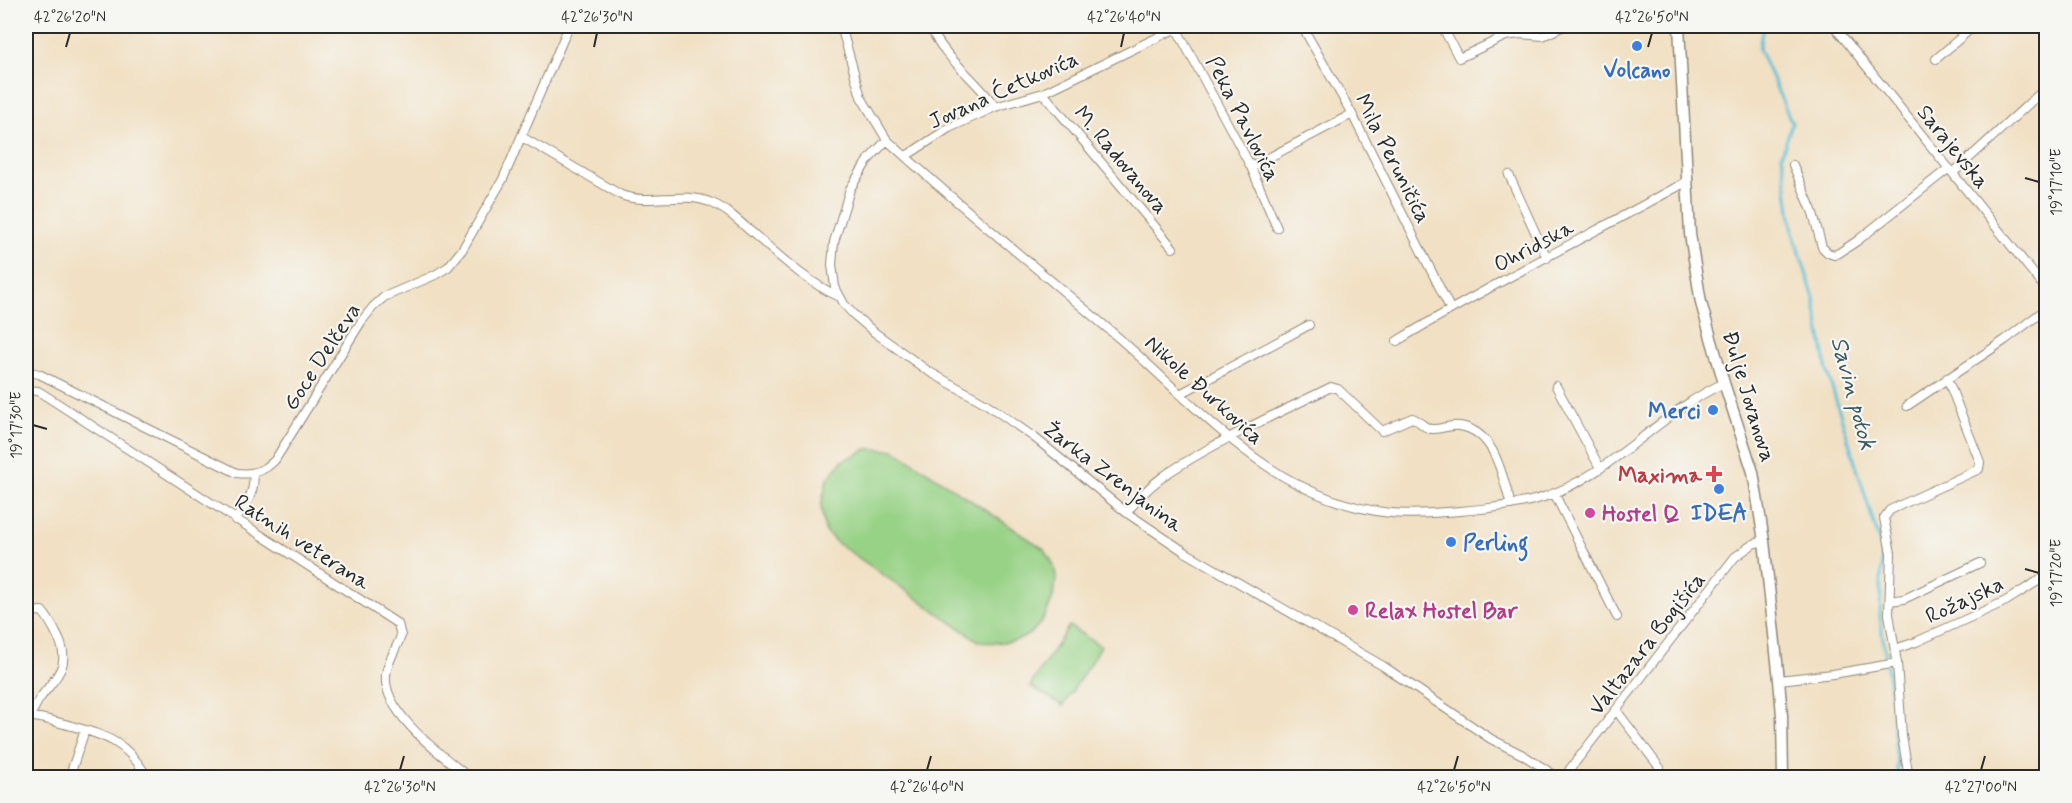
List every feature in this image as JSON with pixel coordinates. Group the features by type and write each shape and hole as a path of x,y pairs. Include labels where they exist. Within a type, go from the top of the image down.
{"street":[{"name":"Goce Delčeva","path":"253,473 275,460 361,322 373,307 384,297 448,267 462,250 495,196 568,26"},
{"name":"Nikole Đurkovića","path":"841,26 861,97 887,140 1128,345 1228,438 1303,488 1351,505 1388,512 1414,514 1466,511 1511,505 1554,493 1600,468 1700,395 1724,383"},
{"path":"930,26 955,62 985,93 995,107"},
{"name":"Jovana Ćetkovića","path":"906,156 949,128 995,107 1043,93 1178,26"},
{"name":"Peka Pavlovića","path":"1178,26 1251,167 1277,228"},
{"name":"Mila Peruničića","path":"1302,26 1353,114 1450,309"},
{"path":"1442,26 1459,58 1506,36 1520,34 1543,36 1564,26"},
{"name":"Đulje Jovanova","path":"1679,26 1686,182 1696,281 1724,383 1753,472 1764,541 1779,680 1783,777"},
{"name":"Sarajevska","path":"1834,26 1951,170 2043,276 2046,289"},
{"path":"1936,59 1974,26"},
{"path":"1793,165 1813,213 1822,247 1828,253 1839,254 1951,170 2046,88"},
{"name":"M. Radovanova","path":"1043,93 1173,248"},
{"path":"1251,167 1353,114"},
{"path":"522,137 621,195 648,200 692,197 721,207 807,279 838,296"},
{"path":"838,296 832,277 832,251 843,208 859,172 887,140"},
{"path":"1509,175 1547,258"},
{"name":"Ohridska","path":"1397,340 1686,182"},
{"name":"Žarka Zrenjanina","path":"838,296 843,304 874,332 928,370 985,402 1035,438 1126,513 1185,552 1383,666 1491,739 1523,755 1558,777"},
{"path":"1907,406 2005,340 2046,309"},
{"path":"1180,394 1309,325"},
{"path":"26,371 39,374 228,469 253,473 252,495 235,520"},
{"path":"1909,777 1890,664 1895,649 1889,614 1891,553 1883,522 1887,512 1979,469 1980,462 1947,378"},
{"path":"1556,386 1600,468"},
{"path":"1126,513 1141,494 1159,478 1228,438 1331,387 1338,389 1382,431 1412,418 1417,419 1428,429 1433,430 1450,425 1472,430 1485,439 1495,453 1511,505"},
{"name":"Ratnih veterana","path":"26,390 38,391 398,624 402,636 389,665 386,678 391,699 397,710 419,735 470,777"},
{"path":"1554,493 1617,617"},
{"name":"Valtazara Bogišića","path":"1565,777 1735,557 1753,544 1764,541"},
{"path":"1890,601 1901,600 1980,563"},
{"name":"Rožajska","path":"1895,649 1916,642 2006,601 2046,576"},
{"path":"26,612 42,611 49,619 63,647 65,657 56,677 28,716 42,717 105,735 124,748 148,777"},
{"path":"1779,680 1890,664"},
{"path":"1616,710 1660,768"},
{"path":"69,777 85,730"}],"green space":[{"path":"867,449 895,450 1044,549 1054,567 1055,588 1045,616 1033,631 1021,639 1009,642 980,642 836,542 825,531 821,506 827,480 842,461"},
{"path":"1069,626 1101,646 1063,706 1030,686"}],"waterway":[{"name":"Savin potok","path":"1763,26 1759,49 1792,123 1782,154 1793,232 1814,298 1827,371 1882,550 1880,618 1891,695 1898,778"}],"place":[{"name":"Volcano","path":"1637,46"},
{"name":"Merci","path":"1713,410"},
{"name":"Maxima","path":"1714,474"},
{"name":"IDEA","path":"1719,489"},
{"name":"Hostel Q","path":"1590,513"},
{"name":"Perling","path":"1451,542"},
{"name":"Relax Hostel Bar","path":"1353,610"}]}
